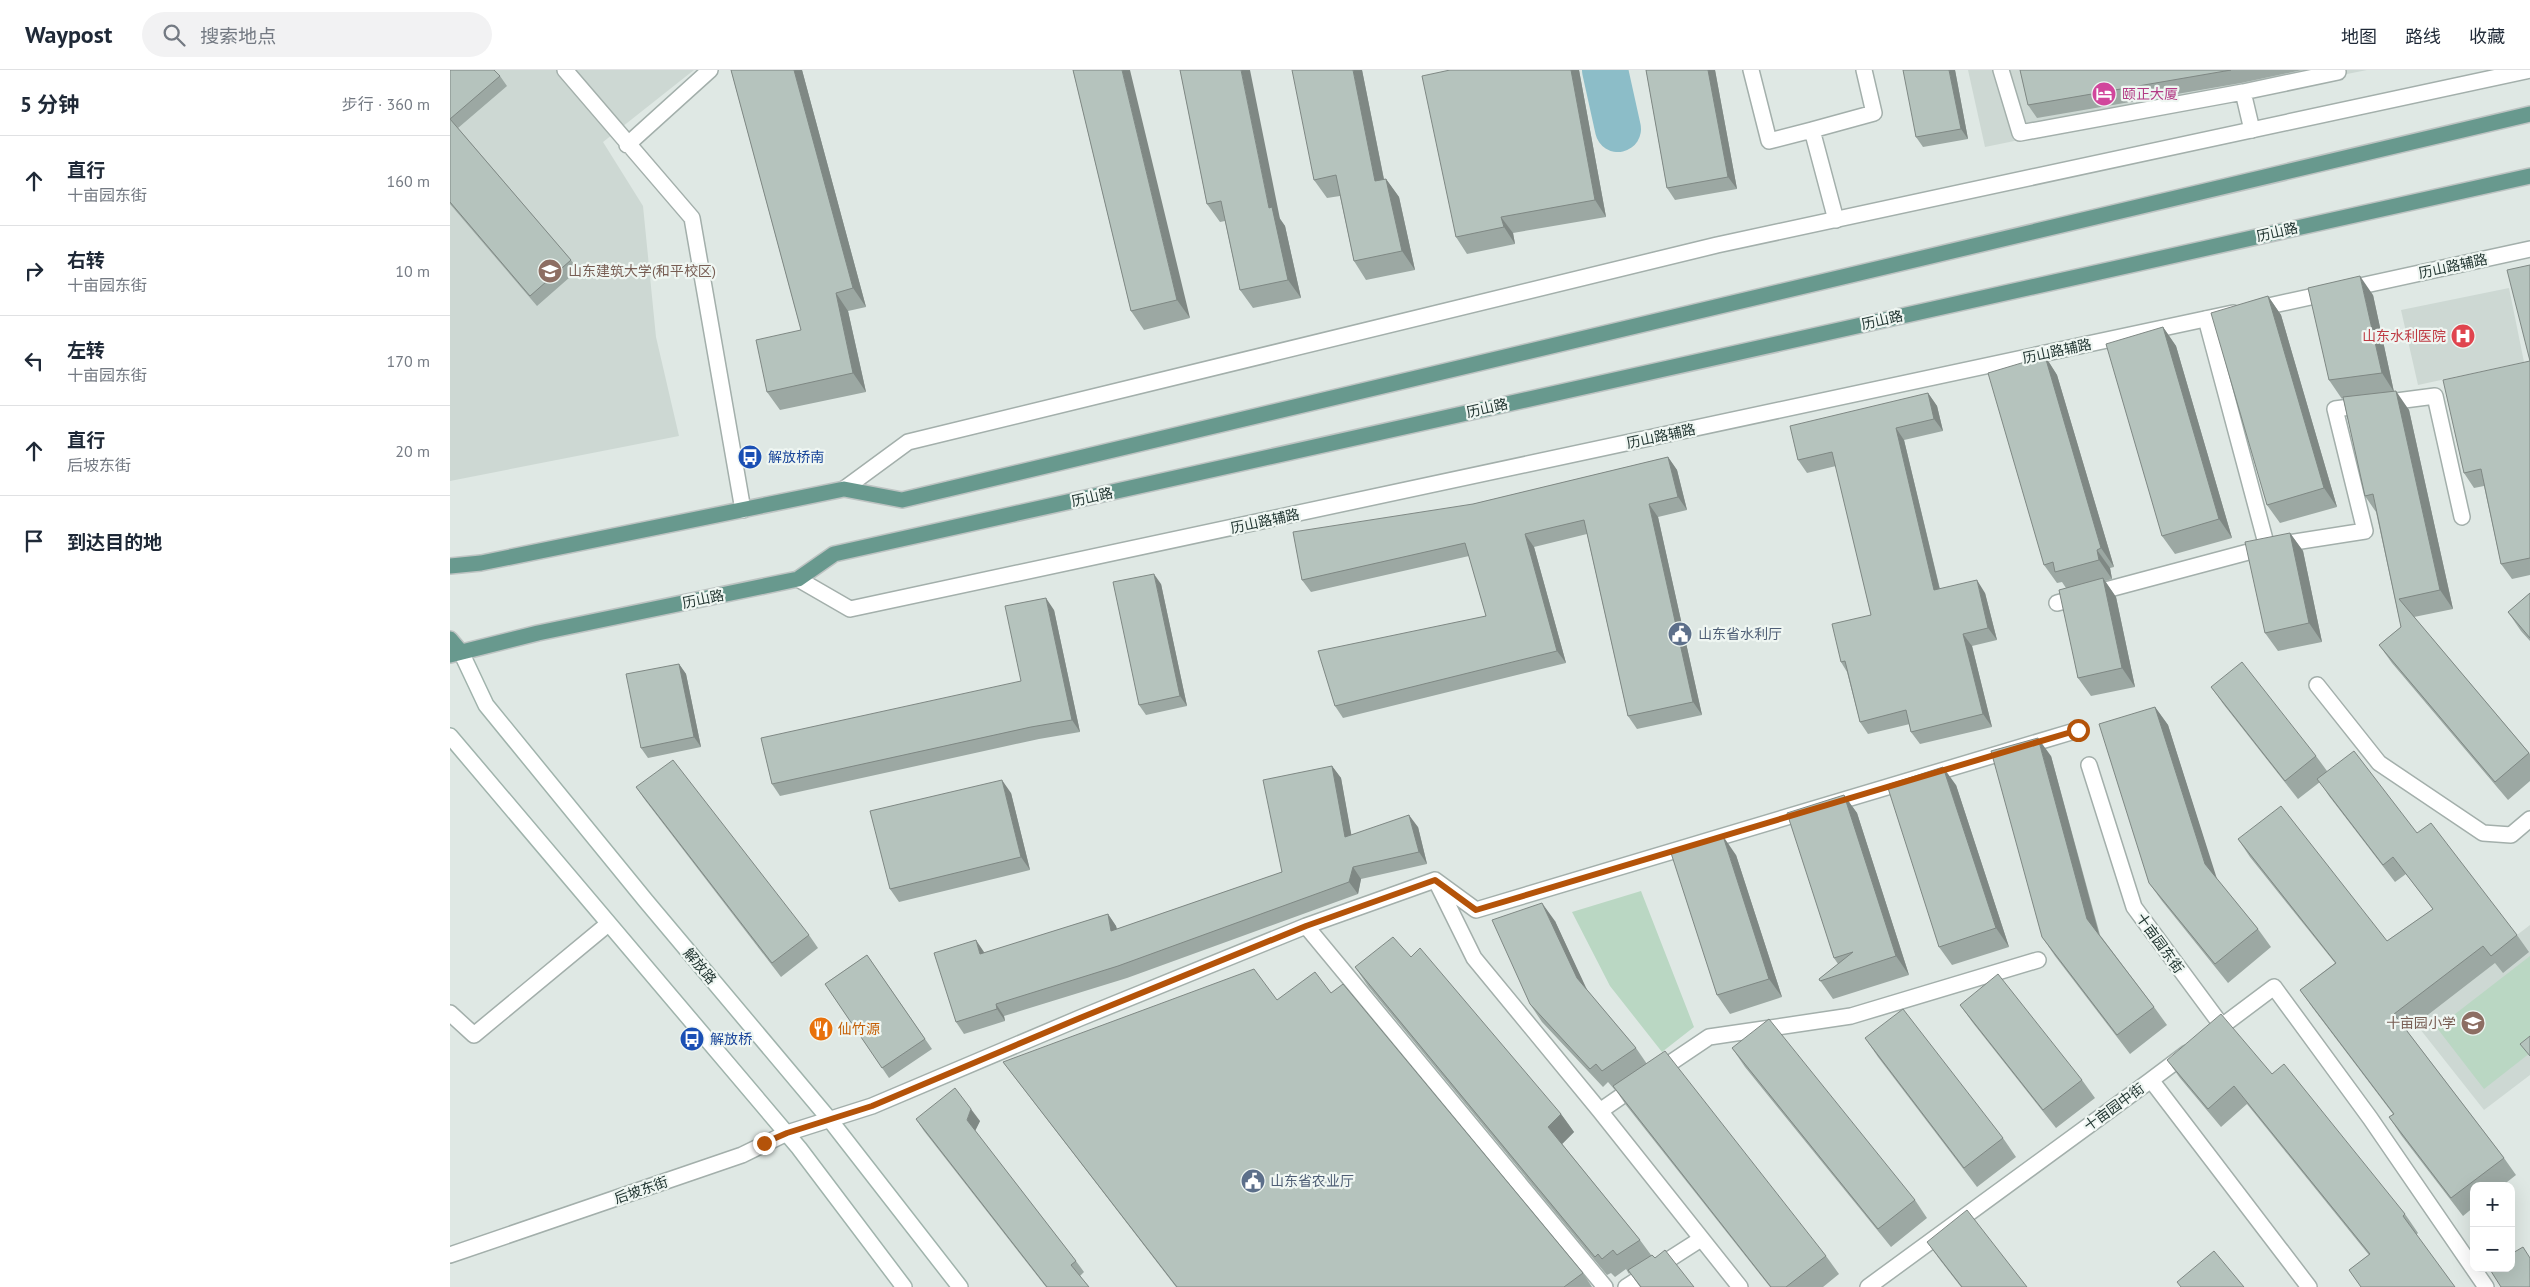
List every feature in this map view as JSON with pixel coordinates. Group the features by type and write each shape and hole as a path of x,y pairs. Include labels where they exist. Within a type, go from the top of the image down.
{"main road":[{"path":"450,566 481,563 844,489 902,500 2530,114"},
{"name":"历山路","path":"456,653 798,579 834,554 2530,176"},
{"name":"解放路","path":"450,639 456,653"}],"street":[{"path":"564,70 692,218 743,510"},
{"path":"627,145 710,70"},
{"path":"1752,70 1769,141 1874,113 1864,70"},
{"path":"2001,70 2020,133 2243,92 2338,72"},
{"path":"844,489 908,442 1718,245 2530,70"},
{"path":"2243,92 2252,130"},
{"path":"1812,130 1836,220"},
{"name":"历山路辅路","path":"798,579 850,609 2530,249"},
{"path":"2206,319 2267,547"},
{"path":"2057,604 2267,547 2366,531 2335,409 2434,396 2462,517"},
{"name":"解放路","path":"456,653 486,705 646,901 830,1120 960,1287"},
{"path":"2317,685 2379,762 2483,833 2511,835 2530,819"},
{"path":"1435,880 1476,910 2078,730"},
{"path":"450,736 787,1133 904,1287"},
{"name":"十亩园东街","path":"2089,765 2134,907 2222,1026"},
{"path":"830,1120 872,1106 1306,926 1435,880"},
{"path":"1435,880 1474,958 1600,1111 1740,1287"},
{"path":"450,1013 474,1035 608,924"},
{"path":"1306,926 1606,1287"},
{"path":"1600,1111 1709,1037 1851,1016 2038,960"},
{"path":"2151,1080 2274,987 2370,1118 2486,1287"},
{"name":"十亩园中街","path":"1868,1287 2151,1080 2309,1287"},
{"name":"后坡东街","path":"450,1255 742,1155 787,1133 830,1120"},
{"path":"1626,1287 1701,1239"}],"shaded area":[{"name":"山东建筑大学(和平校区)","path":"450,70 694,70 603,142 643,206 656,337 679,436 450,481"},
{"path":"1968,70 2367,70 1985,147"},
{"name":"山东水利医院","path":"2509,288 2524,362 2418,385 2401,310"},
{"name":"十亩园小学","path":"2530,925 2530,1075 2484,1110 2371,967 2470,971"}],"green space":[{"path":"1641,891 1694,1027 1662,1052 1610,986 1572,912"},
{"path":"2530,956 2530,1053 2484,1089 2437,1028"}],"building":[{"path":"450,70 494,70 500,76 450,119"},
{"path":"731,70 794,70 853,288 836,293 853,373 767,392 756,340 801,330"},
{"path":"1073,70 1122,70 1177,300 1131,311"},
{"path":"1180,70 1241,70 1269,208 1272,207 1288,280 1240,290 1221,201 1207,204"},
{"path":"1292,70 1353,70 1375,181 1386,179 1402,251 1354,261 1336,175 1314,180"},
{"path":"1450,70 1571,70 1595,200 1501,217 1504,227 1456,237 1422,76"},
{"path":"1646,70 1708,70 1728,177 1667,188"},
{"path":"1903,70 1949,70 1961,129 1916,137"},
{"path":"2020,70 2231,70 2028,105"},
{"path":"450,119 571,260 530,296 450,202"},
{"path":"2530,265 2530,361 2507,270"},
{"path":"2360,276 2382,373 2329,380 2308,288"},
{"path":"2268,296 2324,488 2267,505 2211,313"},
{"path":"2163,327 2219,519 2162,536 2106,344"},
{"path":"2045,356 2101,548 2097,550 2099,560 2055,572 2053,562 2044,565 1988,373"},
{"path":"2530,361 2530,558 2501,564 2481,469 2464,473 2443,380"},
{"path":"2396,391 2440,590 2399,599 2529,753 2495,782 2379,645 2401,627 2373,494 2365,496 2343,397"},
{"path":"1928,393 1934,419 1896,428 1934,590 1977,580 1988,628 1963,634 1983,714 1911,732 1906,710 1860,722 1845,661 1841,662 1832,624 1871,615 1832,452 1798,460 1790,426"},
{"path":"1668,457 1678,497 1649,504 1693,702 1628,716 1584,520 1525,534 1557,651 1335,706 1318,651 1486,616 1465,543 1302,580 1293,532 1473,504"},
{"path":"2290,533 2309,623 2265,633 2245,542"},
{"path":"1154,574 1180,696 1139,705 1113,582"},
{"path":"2103,578 2122,668 2078,678 2059,590"},
{"path":"2530,593 2530,638 2508,612"},
{"path":"1046,598 1072,720 1031,727 772,784 761,738 1021,681 1005,606"},
{"path":"2242,662 2316,756 2285,781 2211,687"},
{"path":"679,664 694,737 641,748 626,674"},
{"path":"2155,707 2205,864 2258,929 2215,964 2149,883 2099,724"},
{"path":"2038,738 2087,919 2154,1007 2117,1035 2042,937 1991,751"},
{"path":"2354,751 2417,833 2431,823 2517,935 2491,956 2483,946 2394,1014 2504,1158 2451,1198 2389,1117 2394,1114 2300,990 2336,963 2238,839 2281,806 2387,941 2433,909 2393,857 2383,865 2317,779"},
{"path":"673,760 809,935 772,963 636,787"},
{"path":"1332,766 1345,837 1409,815 1419,852 1353,867 1349,882 1118,966 996,1004 997,1009 956,1022 934,953 976,940 980,954 1108,914 1111,931 1282,872 1263,780"},
{"path":"1943,767 1996,928 1939,947 1887,785"},
{"path":"1002,780 1021,857 890,889 870,811"},
{"path":"1844,795 1896,956 1820,981 1819,979 1853,952 1834,958 1787,813"},
{"path":"1723,836 1769,979 1717,995 1671,853"},
{"path":"1542,903 1577,978 1636,1048 1602,1071 1596,1064 1590,1069 1530,1004 1492,920"},
{"path":"1393,937 1411,957 1420,948 1561,1114 1548,1127 1640,1240 1617,1255 1613,1250 1602,1259 1598,1254 1595,1257 1355,967"},
{"path":"867,955 925,1039 882,1068 825,984"},
{"name":"山东省农业厅","path":"1254,969 1277,1000 1315,972 1331,993 1343,984 1583,1273 1564,1287 1177,1287 1003,1062"},
{"path":"1998,974 2082,1080 2043,1110 1960,1005"},
{"path":"1903,1009 2003,1138 1964,1168 1865,1038"},
{"path":"2221,1014 2272,1074 2284,1064 2405,1214 2403,1216 2455,1287 2361,1287 2349,1270 2370,1254 2234,1086 2208,1109 2167,1060"},
{"path":"1769,1019 1915,1200 1878,1229 1732,1048"},
{"path":"2530,1036 2530,1056 2520,1044"},
{"path":"1665,1051 1826,1256 1786,1287 1771,1287 1613,1086"},
{"path":"955,1088 971,1109 967,1120 1076,1261 1071,1265 1089,1287 1047,1287 916,1119"},
{"path":"1967,1210 2027,1287 1962,1287 1927,1242"},
{"path":"2523,1247 2530,1258 2530,1287 2501,1287 2492,1272 2515,1272 2515,1252"},
{"path":"1665,1250 1694,1287 1641,1287 1628,1270 1652,1255 1655,1258"},
{"path":"2214,1251 2244,1287 2181,1287 2177,1282"}],"waterway":[{"path":"1605,70 1618,129"}],"place":[{"name":"颐正大厦","path":"2104,94"},
{"name":"山东建筑大学(和平校区)","path":"550,271"},
{"name":"山东水利医院","path":"2463,336"},
{"name":"解放桥南","path":"750,457"},
{"name":"山东省水利厅","path":"1680,634"},
{"name":"十亩园小学","path":"2473,1023"},
{"name":"仙竹源","path":"821,1029"},
{"name":"解放桥","path":"692,1039"},
{"name":"山东省农业厅","path":"1253,1181"}],"route":[{"path":"764,1143 787,1133 872,1106 1080,1018 1306,926 1435,880 1476,910 2078,730"}]}
